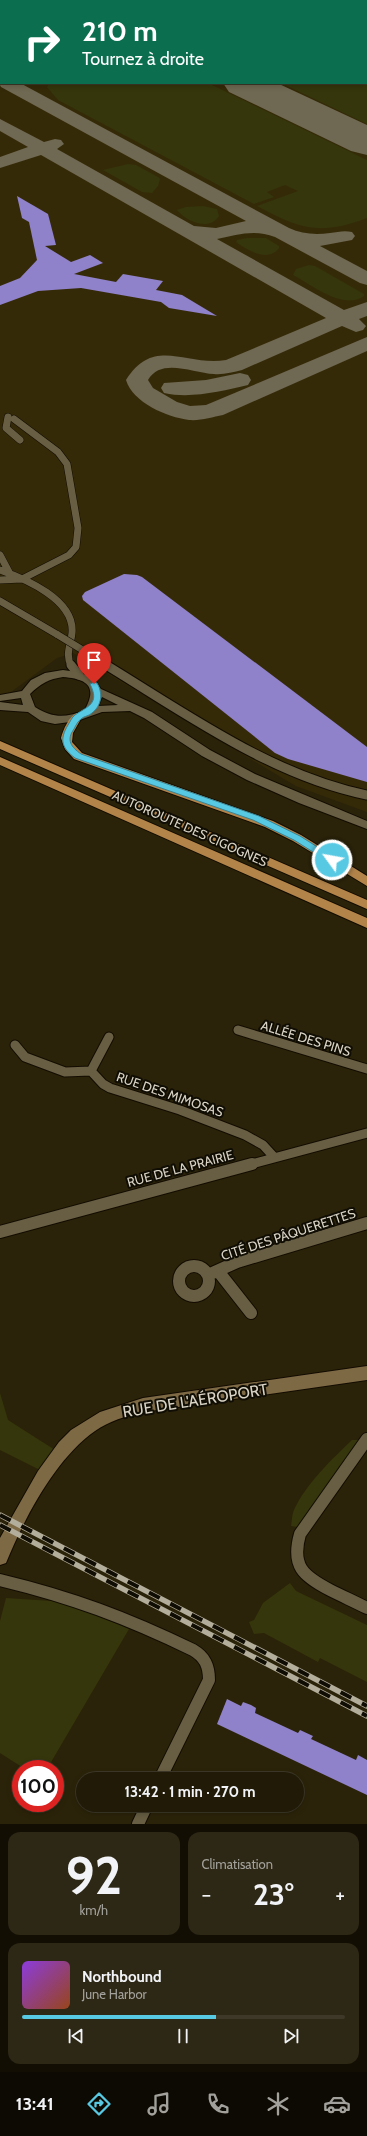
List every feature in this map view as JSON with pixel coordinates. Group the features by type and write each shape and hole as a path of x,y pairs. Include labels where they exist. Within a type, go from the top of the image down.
{"highway":[{"path":"77,717 67,730 65,740 70,750 78,756 262,821 297,838 367,882"},
{"name":"AUTOROUTE DES CIGOGNES","path":"0,745 367,905"},
{"name":"AUTOROUTE DES CIGOGNES","path":"0,761 367,923"}],"main road":[{"name":"RUE DE L'AÉROPORT","path":"0,1557 6,1542 27,1504 60,1452 82,1430 97,1421 115,1412 143,1405 367,1373"}],"street":[{"path":"0,580 22,579 73,552 76,547 78,528 67,464 58,452 11,418 6,428 20,440"},
{"path":"0,555 9,572"},
{"path":"0,570 9,572 47,593 69,613 72,623 72,632 67,650 68,661 70,666 79,675 91,682 97,691 129,708 148,715 206,753 251,777 303,800 367,825"},
{"path":"0,601 257,756 307,779 344,791 367,795"},
{"path":"30,709 25,694 29,687 45,676 57,674 79,675"},
{"path":"89,712 97,699 97,691"},
{"path":"0,698 25,694"},
{"path":"0,706 30,709 45,718 61,720 77,717 89,712 129,708"},
{"name":"ALLÉE DES PINS","path":"238,1030 367,1069"},
{"path":"15,1045 25,1057 65,1072 91,1071 109,1037"},
{"name":"RUE DES MIMOSAS","path":"91,1071 103,1084 110,1088 180,1110 257,1140 274,1157"},
{"name":"RUE DE LA PRAIRIE","path":"0,1232 274,1157 367,1134"},
{"name":"CITÉ DES PÂQUERETTES","path":"251,1313 213,1273 236,1262 367,1223"},
{"path":"367,1439 300,1534 296,1545 296,1561 302,1572 309,1579 367,1608"},
{"path":"0,1580 67,1596 104,1609 145,1626 202,1656 208,1667 209,1680 163,1772"},
{"path":"138,1824 144,1812"}],"shaded area":[{"path":"0,84 367,84 367,812 296,786 73,653 57,658 0,700"},
{"path":"48,84 210,84 367,160 367,218 351,224 336,227 323,228 298,225 257,206 298,191 285,185 267,192 274,197 254,204 58,100 47,87"},
{"path":"283,84 367,84 367,124"},
{"path":"128,164 136,165 160,179 158,186 152,193 142,192 103,170"},
{"path":"203,206 217,209 219,216 215,221 204,224 198,223 186,218 177,210 186,207"},
{"path":"247,238 266,238 279,246 279,248 269,255 258,254 236,242 237,240"},
{"path":"309,265 315,266 364,294 364,296 356,300 338,299 293,275 296,269"},
{"path":"0,1393 8,1420 55,1450 40,1470 0,1450"},
{"path":"352,1440 359,1440 298,1527 291,1526 293,1512 305,1491 328,1464"},
{"path":"290,1583 296,1591 367,1625 367,1682 320,1658 318,1662 264,1633 254,1634 249,1622 254,1620 263,1603"},
{"path":"6,1598 67,1602 129,1629 52,1760 12,1761 0,1753 0,1621"}],"building":[{"path":"17,196 48,214 56,245 45,246 71,262 90,255 103,263 74,274 116,282 123,274 163,281 156,290 182,295 217,316 169,308 161,302 81,288 38,291 0,305 0,286 20,278 37,260 29,222 22,218"},
{"path":"124,574 142,577 367,747 367,782 288,759 275,753 83,600 82,596 85,592"},
{"path":"227,1699 241,1706 243,1702 251,1705 256,1708 255,1713 298,1733 300,1730 313,1736 311,1739 356,1760 358,1755 367,1760 367,1795 217,1724"}],"taxiway":[{"path":"9,84 282,233"},
{"path":"0,124 43,148"},
{"path":"43,148 55,144"},
{"path":"0,163 43,148"},
{"path":"43,148 343,318"},
{"path":"190,231 208,234 239,228 260,226 282,233"},
{"path":"282,233 309,240 324,240 345,236"},
{"path":"282,233 367,279"},
{"path":"343,318 367,308"},
{"path":"343,318 356,326"},
{"path":"343,318 234,365 215,368 183,363 161,362 151,364 143,370 137,380 139,386 143,390 169,407 190,413 206,412 215,410 367,343"},
{"path":"172,388 206,387 240,380"}],"runway":[{"path":"246,84 367,142"}],"railway":[{"path":"0,1515 367,1706"},
{"path":"0,1525 367,1716"}],"route":[{"path":"94,684 97,691 97,699 94,706 89,712 77,717 67,730 66,734 65,740 70,750 78,756 256,818 297,838 332,860"}]}
